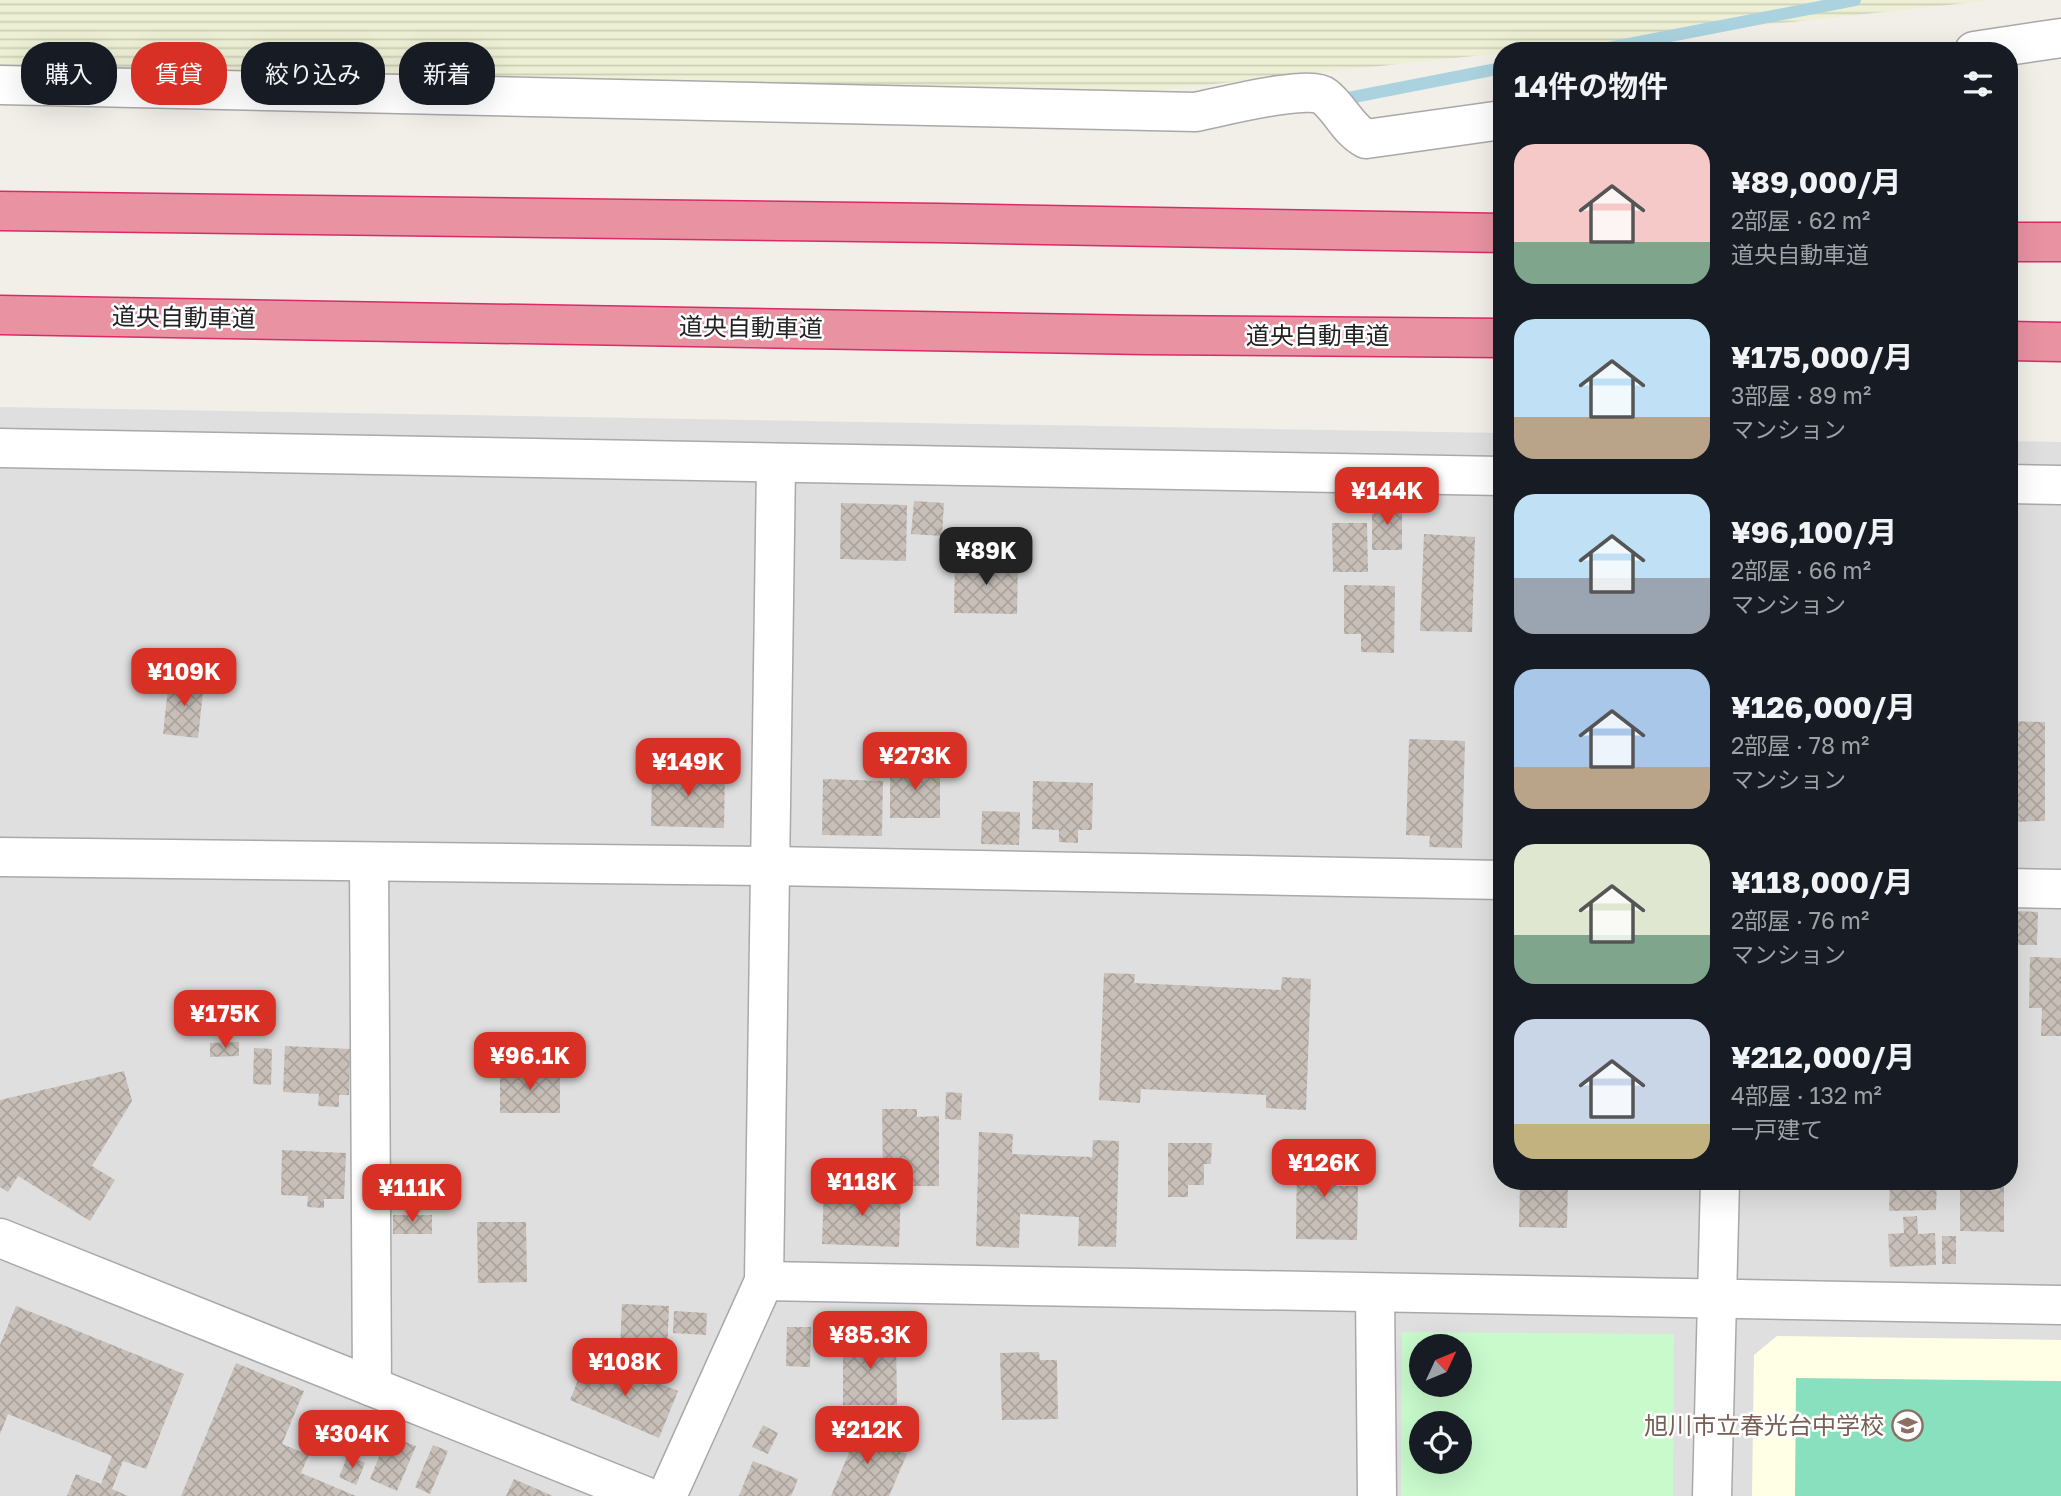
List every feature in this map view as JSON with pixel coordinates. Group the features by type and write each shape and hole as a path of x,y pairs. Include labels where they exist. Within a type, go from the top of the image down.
{"highway":[{"path":"0,211 1493,233"},
{"path":"2018,242 2061,242"},
{"name":"道央自動車道","path":"0,315 1132,335 1493,338"},
{"path":"2018,341 2061,342"}],"street":[{"path":"2018,44 2061,38"},
{"path":"0,85 1195,112 1303,91 1330,102 1348,125 1366,139 1493,121"},
{"path":"0,448 1493,476"},
{"path":"667,1496 764,1281 776,464"},
{"path":"2018,484 2061,485"},
{"path":"0,857 771,866 1493,880"},
{"path":"369,862 372,1387"},
{"path":"2018,888 2061,889"},
{"path":"1712,1496 1720,1190"},
{"path":"0,1238 645,1496"},
{"path":"764,1281 2061,1305"},
{"path":"1375,1293 1377,1496"}],"shaded area":[{"path":"0,0 1994,0 1607,42 1493,42 1493,54 938,114 494,105 495,42 399,42 399,103 385,103 385,42 241,42 241,100 227,100 227,42 131,42 131,98 117,97 117,42 21,42 21,95 0,95"},
{"path":"0,407 1493,433 1493,1190 2018,1190 2018,441 2061,442 2061,1496 0,1496"},
{"name":"旭川市立春光台中学校","path":"1777,1336 2061,1340 2061,1496 1752,1496 1754,1355"}],"green space":[{"path":"1402,1332 1674,1334 1673,1496 1401,1496"},
{"name":"旭川市立春光台中学校","path":"1796,1378 2061,1381 2061,1496 1795,1496"}],"building":[{"path":"914,501 944,503 942,536 911,534"},
{"path":"841,503 907,505 906,561 840,559"},
{"path":"1372,505 1402,505 1402,550 1372,550"},
{"path":"1332,523 1367,523 1368,572 1333,572"},
{"path":"1424,534 1475,537 1472,632 1420,631"},
{"path":"955,560 1018,561 1017,614 954,613"},
{"path":"1344,585 1395,586 1394,653 1361,652 1361,634 1344,634"},
{"path":"169,679 204,683 198,738 163,734"},
{"path":"2018,721 2045,722 2045,821 2018,822"},
{"path":"1409,739 1465,741 1462,848 1429,847 1430,836 1406,835"},
{"path":"890,766 940,766 940,818 890,818"},
{"path":"652,768 725,770 724,828 651,826"},
{"path":"823,779 883,781 882,836 822,835"},
{"path":"1033,781 1093,783 1092,830 1078,830 1078,843 1059,842 1059,830 1032,829"},
{"path":"982,811 1020,812 1019,845 981,844"},
{"path":"2018,911 2038,912 2037,945 2018,945"},
{"path":"2030,957 2061,958 2061,1036 2041,1036 2042,1008 2029,1008"},
{"path":"1104,973 1135,974 1134,983 1281,990 1282,977 1311,979 1306,1110 1266,1108 1266,1095 1141,1089 1140,1103 1099,1100"},
{"path":"239,1042 239,1056 210,1057 210,1043"},
{"path":"285,1046 350,1049 349,1095 339,1095 339,1107 318,1106 319,1094 283,1092"},
{"path":"254,1048 272,1049 271,1085 253,1084"},
{"path":"500,1070 560,1070 560,1113 500,1113"},
{"path":"124,1071 132,1101 92,1166 115,1180 90,1221 18,1176 8,1192 0,1187 0,1100"},
{"path":"946,1092 962,1093 961,1120 945,1119"},
{"path":"882,1109 917,1109 917,1117 939,1116 939,1186 883,1186"},
{"path":"979,1132 1013,1134 1012,1154 1092,1157 1093,1140 1119,1141 1116,1247 1078,1246 1079,1217 1020,1214 1019,1248 976,1246"},
{"path":"1168,1143 1212,1143 1211,1164 1204,1164 1204,1185 1188,1185 1188,1197 1168,1197"},
{"path":"1297,1149 1338,1150 1337,1186 1358,1186 1357,1240 1296,1239"},
{"path":"282,1150 346,1153 344,1199 324,1199 324,1208 307,1207 308,1196 281,1195"},
{"path":"824,1188 901,1191 899,1247 822,1244"},
{"path":"1520,1190 1568,1190 1567,1228 1519,1227"},
{"path":"1890,1190 1937,1190 1936,1210 1889,1211"},
{"path":"1960,1190 2004,1190 2004,1232 1960,1231"},
{"path":"393,1215 432,1215 432,1234 393,1234"},
{"path":"1917,1216 1918,1234 1935,1233 1936,1265 1890,1267 1888,1234 1904,1233 1903,1217"},
{"path":"477,1222 526,1222 527,1282 478,1283"},
{"path":"1942,1236 1956,1236 1956,1264 1942,1264"},
{"path":"622,1304 669,1306 667,1353 620,1351"},
{"path":"16,1306 184,1374 146,1469 123,1461 112,1489 128,1496 67,1496 76,1474 101,1484 112,1456 8,1414 0,1434 0,1345"},
{"path":"674,1311 707,1313 706,1335 673,1333"},
{"path":"787,1327 811,1327 810,1367 786,1366"},
{"path":"843,1336 896,1336 897,1405 843,1405"},
{"path":"1039,1352 1040,1360 1057,1360 1058,1419 1002,1420 1000,1353"},
{"path":"586,1360 647,1386 649,1379 678,1391 659,1438 570,1400"},
{"path":"236,1363 304,1391 282,1444 309,1455 301,1473 356,1496 181,1496"},
{"path":"763,1425 778,1433 768,1454 752,1447"},
{"path":"840,1427 907,1454 889,1496 831,1496 849,1453 833,1446"},
{"path":"388,1435 416,1446 397,1491 370,1479"},
{"path":"433,1445 448,1451 430,1494 415,1487"},
{"path":"348,1455 365,1463 356,1485 339,1477"},
{"path":"753,1461 798,1479 791,1496 739,1496"},
{"path":"514,1479 553,1496 506,1496"}],"waterway":[{"path":"1639,42 1855,0"},
{"path":"1338,100 1493,70"}],"place":[{"name":"旭川市立春光台中学校","path":"1907,1426"}]}
